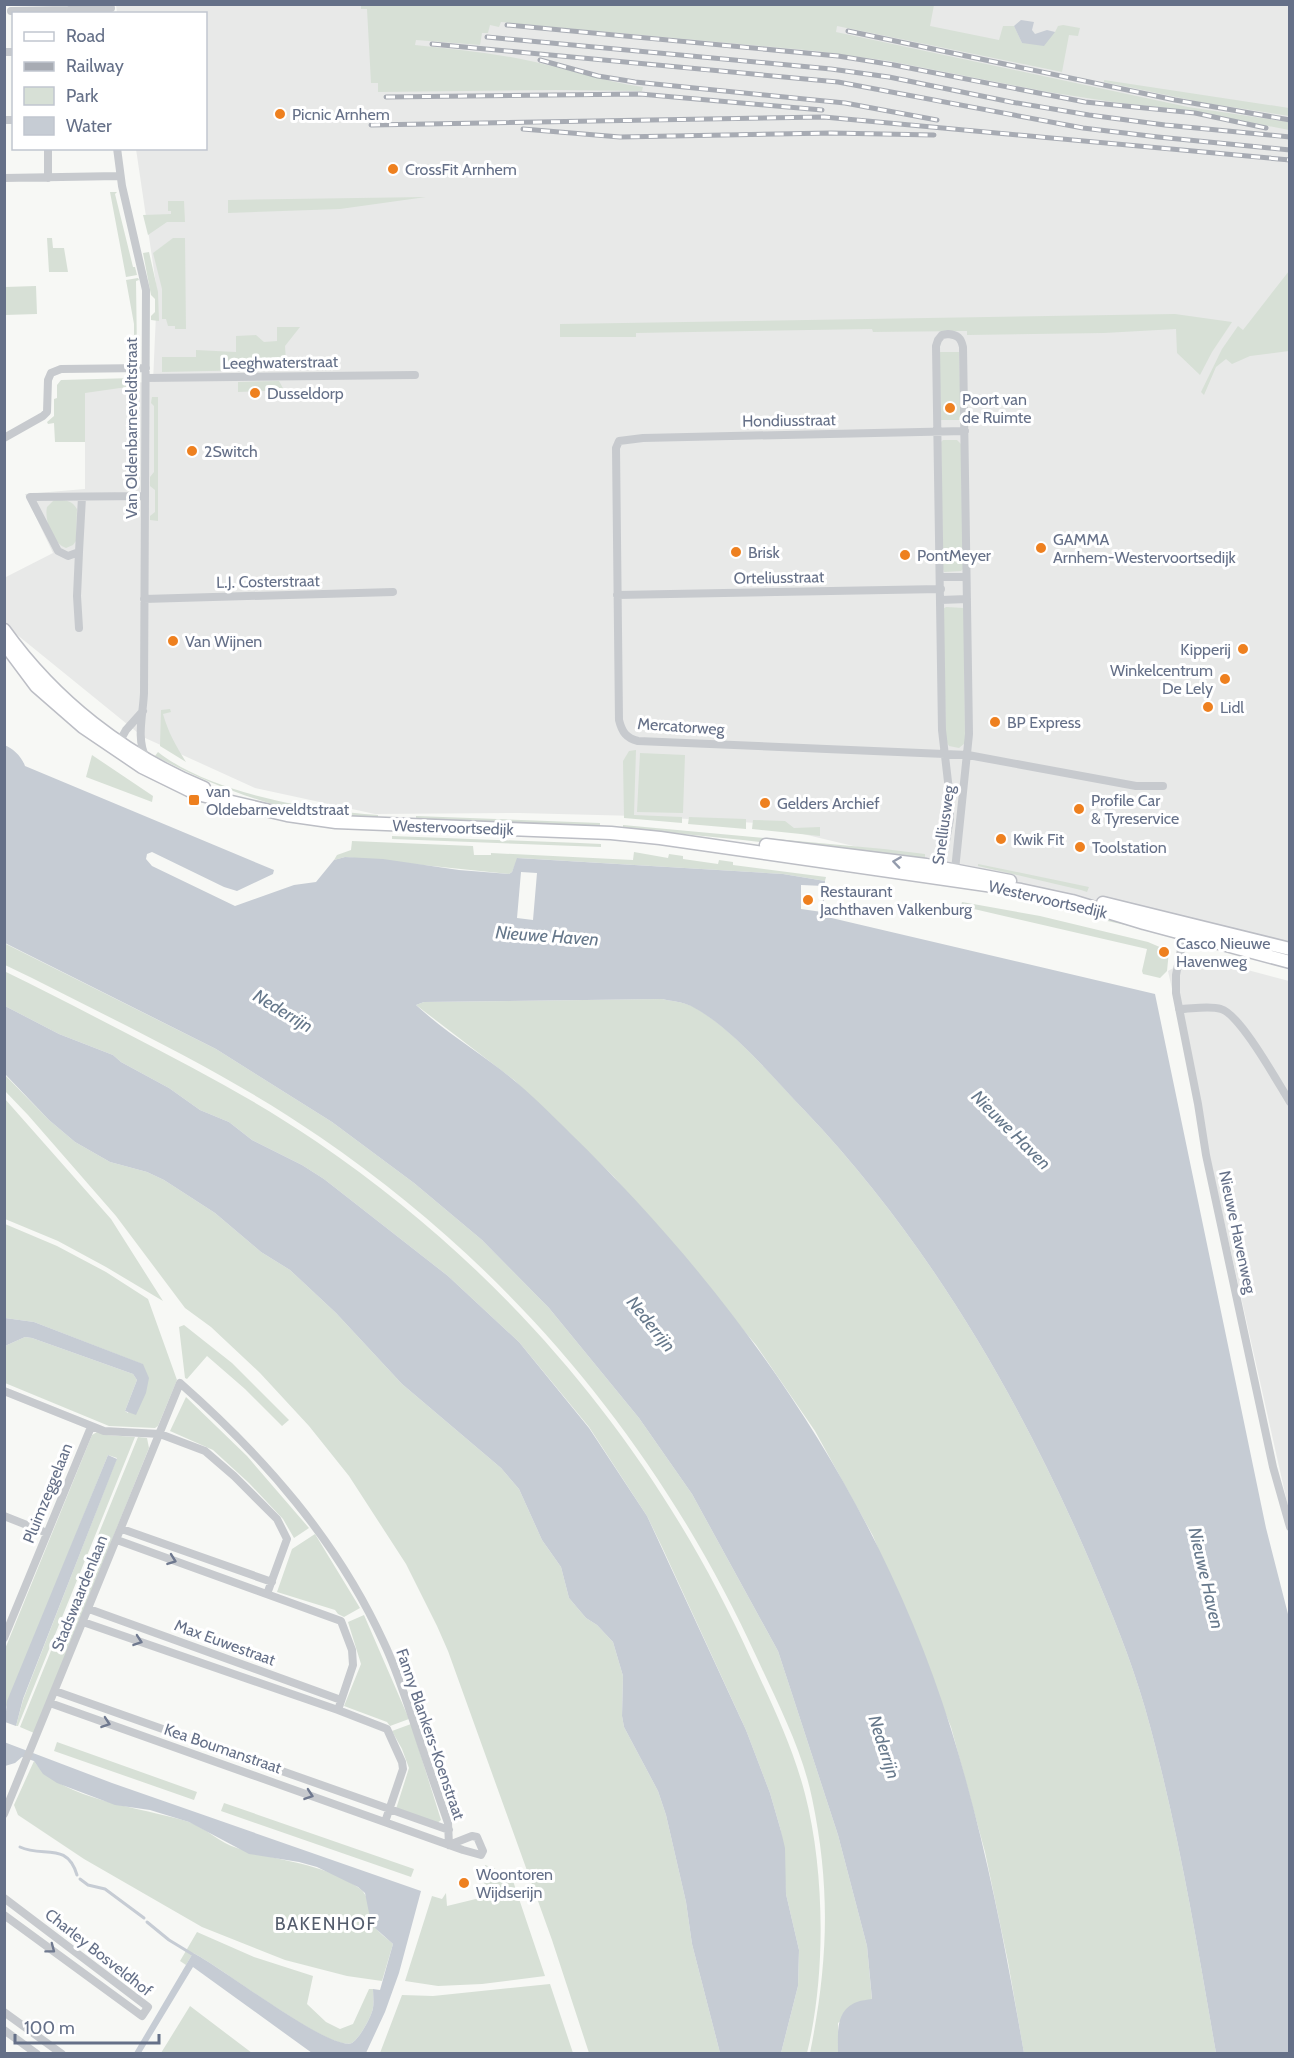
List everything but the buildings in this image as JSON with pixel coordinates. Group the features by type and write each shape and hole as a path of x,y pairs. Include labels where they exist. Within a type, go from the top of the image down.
{"main road":[{"name":"Westervoortsedijk","path":"4,630 32,666 59,695 141,767 197,794 287,815 336,822 602,832 948,872 1072,902 1290,962"},
{"name":"Westervoortsedijk","path":"4,643 36,686 83,727 192,783 247,805"},
{"name":"Westervoortsedijk","path":"1184,932 1290,949"}],"street":[{"path":"11,10 25,7 69,11 111,9"},
{"path":"48,150 48,178"},
{"name":"Van Oldenbarneveldtstraat","path":"117,150 120,176 146,290 146,496 143,710 140,738 141,749 146,759"},
{"path":"4,178 120,176"},
{"name":"Snelliusweg","path":"948,334 962,339 963,347 968,755 948,872 950,799 942,730 936,346 942,335 948,334"},
{"path":"4,438 44,416 47,412 48,380 51,373 56,370 146,368"},
{"name":"Leeghwaterstraat","path":"146,378 415,375"},
{"path":"938,432 964,431"},
{"name":"Hondiusstraat","path":"640,438 938,432"},
{"name":"Mercatorweg","path":"640,438 619,441 616,448 619,720 623,732 632,739 682,743 944,754"},
{"path":"79,628 77,596 82,496"},
{"path":"79,552 68,556 58,551 30,497 146,496"},
{"path":"941,577 966,576"},
{"name":"Orteliusstraat","path":"617,595 941,589"},
{"name":"L.J. Costerstraat","path":"144,598 393,592"},
{"path":"941,600 967,599"},
{"path":"117,746 143,710"},
{"path":"944,754 968,755 1136,786 1163,786"},
{"name":"Nieuwe Havenweg","path":"1184,932 1175,985 1179,1009 1206,1155 1273,1467 1290,1527"},
{"path":"1179,1009 1218,1008 1229,1012 1259,1053 1290,1102"},
{"name":"Stadswaardenlaan","path":"4,1814 180,1383"},
{"name":"Fanny Blankers-Koenstraat","path":"180,1383 255,1452 306,1512 355,1585 384,1642 403,1688 448,1823 449,1845"},
{"path":"4,1391 104,1431 160,1434 205,1451 277,1519 287,1539 267,1594"},
{"name":"Pluimzeggelaan","path":"4,1638 91,1427"},
{"path":"4,1516 47,1533"},
{"path":"122,1529 272,1582"},
{"path":"117,1540 341,1621 352,1650 353,1665 338,1710"},
{"name":"Max Euwestraat","path":"89,1609 341,1700"},
{"name":"Max Euwestraat","path":"83,1622 387,1729 403,1769 390,1809"},
{"name":"Kea Boumanstraat","path":"55,1691 448,1830"},
{"name":"Kea Boumanstraat","path":"50,1703 449,1845"},
{"path":"385,1822 390,1809"},
{"name":"Charley Bosveldhof","path":"4,1898 148,2007 142,2016 4,1914"},
{"path":"4,2012 63,2054"},
{"path":"4,2030 37,2054"}],"shaded area":[{"path":"116,5 1289,5 1289,950 757,823 637,816 519,813 375,814 255,788 143,737 5,625 4,578 53,553 25,494 85,489 85,384 153,382 157,291 136,150 207,150 207,12 117,12"},
{"path":"1195,956 1289,981 1289,1511 1168,971"}],"green space":[{"path":"361,5 934,5 930,26 999,40 1003,26 1014,26 1022,43 1055,32 1058,26 1080,28 1078,36 1069,35 1062,72 837,26 836,32 1188,107 1289,122 1289,130 1188,110 1119,103 1048,92 889,61 816,51 501,22 499,27 490,25 488,33 482,33 480,45 416,40 415,45 521,59 643,87 642,91 378,92 378,83 371,83 367,9 361,9"},
{"path":"1104,80 1289,108 1289,116 1205,103 1104,82"},
{"path":"110,192 117,192 115,194 137,275 126,277"},
{"path":"426,197 340,209 228,213 228,200"},
{"path":"168,201 184,201 185,222 167,222 148,235 143,215 171,214 171,211 168,211"},
{"path":"47,238 52,238 53,248 64,248 68,272 49,272"},
{"path":"173,238 185,238 186,329 175,329 175,326 168,326 166,319 162,319 162,289 153,253"},
{"path":"149,252 158,292 159,321 151,320 155,312 155,299 151,295 143,253"},
{"path":"1289,271 1289,351 1250,356 1232,364 1226,359 1216,367 1204,395 1201,392 1222,349 1238,326 1243,330"},
{"path":"138,278 139,280 136,281 137,353 134,353 134,324 126,280"},
{"path":"36,286 37,314 5,315 5,287"},
{"path":"1175,314 1232,322 1200,375 1177,353 1176,329 1104,333 967,335 967,331 873,332 872,329 636,333 636,337 560,337 560,324"},
{"path":"277,327 300,327 285,346 286,362 304,362 305,364 262,366 261,370 162,372 162,357 196,357 196,350 236,352 236,336 256,335 264,342 277,341"},
{"path":"939,352 959,352 961,420 941,420"},
{"path":"133,378 137,383 138,393 129,393 127,387 85,393 85,442 55,442 54,423 48,424 47,422 54,416 54,399 57,398 57,385 61,380"},
{"path":"279,381 284,390 238,392 238,382"},
{"path":"152,397 158,397 158,521 150,520 150,516 155,512 155,490 150,486 150,477 154,472"},
{"path":"129,403 136,403 136,436 139,438 136,446 135,474 128,474"},
{"path":"957,440 961,444 963,569 961,571 944,572 943,569 941,442"},
{"path":"54,500 70,502 77,509 76,541 66,548 53,537 48,525 47,507"},
{"path":"946,607 964,608 965,743 959,748 949,746 946,741 943,609"},
{"path":"170,709 171,712 163,714 167,727 186,762 160,746 161,710"},
{"path":"636,750 634,815 682,817 682,823 624,818 623,761 629,751"},
{"path":"158,752 205,779 233,789 294,804 378,815 378,818 315,814 276,805 241,794 223,787 189,772 155,756"},
{"path":"640,753 685,755 683,813 637,812"},
{"path":"92,755 153,796 152,802 86,777"},
{"path":"416,816 600,823 600,827 416,820"},
{"path":"689,817 746,819 746,829 688,824"},
{"path":"753,820 785,821 794,828 820,827 820,836 752,829"},
{"path":"623,825 925,854 925,862 623,828"},
{"path":"392,836 601,844 601,847 392,839"},
{"path":"352,841 473,846 474,855 491,855 491,853 633,860 634,852 668,858 669,854 683,856 683,859 718,864 719,860 733,862 733,865 826,877 825,881 783,874 518,858 509,874 345,857 334,860 337,855 351,850"},
{"path":"978,864 1089,887 1087,892 978,866"},
{"path":"1038,901 1056,901 1156,932 1037,905"},
{"path":"962,902 1040,916 1148,942 1169,951 1167,971 1160,978 1143,974 1147,949 961,906"},
{"path":"4,943 216,1049 332,1122 414,1183 482,1240 549,1308 639,1418 692,1494 778,1651 838,1835 867,1946 872,2000 865,2001 838,2023 838,2053 810,2053 821,1988 825,1926 818,1831 802,1762 781,1709 718,1580 675,1506 627,1435 575,1368 518,1304 456,1244 390,1189 320,1137 251,1093 142,1034 5,965"},
{"path":"4,971 152,1046 248,1099 317,1142 387,1193 452,1248 513,1307 570,1370 622,1437 670,1507 713,1582 774,1708 800,1776 812,1824 821,1924 818,1991 807,2053 781,2053 798,1986 799,1950 786,1894 781,1831 770,1793 746,1730 647,1516 589,1427 519,1342 448,1276 324,1179 302,1165 252,1140 229,1122 200,1110 169,1088 121,1062 113,1055 59,1034 5,1006"},
{"path":"662,999 692,1006 722,1027 766,1069 850,1161 892,1213 968,1324 1034,1442 1064,1503 1106,1599 1145,1708 1176,1836 1216,2053 1024,2053 985,1852 951,1727 873,1536 815,1431 756,1345 614,1177 514,1080 416,1005 424,1002"},
{"path":"4,1074 49,1120 75,1142 110,1162 147,1172 164,1180 215,1213 261,1252 290,1270 336,1313 402,1384 501,1468 519,1489 542,1540 561,1567 569,1598 586,1618 597,1625 613,1642 623,1676 624,1727 658,1791 666,1815 686,1902 692,1944 720,2053 589,2053 552,1940 448,1651 406,1564 349,1476 309,1426 260,1373 211,1327 185,1308 116,1216 5,1091"},
{"path":"5,1099 111,1219 163,1301 58,1241 5,1219"},
{"path":"5,1224 57,1246 106,1272 148,1299 177,1380 158,1426 155,1428 109,1426 5,1383 5,1346 25,1337 32,1338 133,1374 137,1380 125,1411 128,1413 142,1364 34,1322 5,1318"},
{"path":"184,1325 232,1363 289,1420 282,1426 245,1389 207,1356 187,1379 185,1378 179,1327"},
{"path":"186,1397 247,1456 309,1528 294,1538 283,1519 213,1450 170,1431"},
{"path":"97,1432 135,1437 18,1726 16,1726 23,1700 117,1458 108,1455 5,1710 5,1649 92,1435"},
{"path":"138,1437 147,1438 149,1448 34,1733 20,1727"},
{"path":"315,1534 360,1608 344,1617 335,1610 277,1592 292,1549"},
{"path":"364,1615 409,1719 390,1726 387,1722 344,1706 361,1664 348,1622"},
{"path":"411,1724 441,1820 436,1824 396,1809 409,1768 392,1731"},
{"path":"57,1742 197,1792 194,1800 54,1751"},
{"path":"34,1761 46,1774 83,1794 189,1822 231,1846 315,1868 345,1879 363,1891 375,1928 393,1944 382,1981 347,1976 285,1960 202,1927 84,1859 18,1815 14,1805"},
{"path":"224,1803 414,1869 411,1877 221,1811"},
{"path":"485,1865 511,1875 545,1976 482,1984 438,1986 405,1981 432,1896 442,1899 446,1893 447,1906 484,1897"},
{"path":"197,1932 254,1957 313,1976 307,2004 326,2022 340,2029 353,2024 369,1989 373,1989 373,2008 368,2022 352,2043 340,2042 299,2022 193,1953 186,1965 180,1961"},
{"path":"550,1984 573,2053 380,2053 402,1995 433,1996"},
{"path":"190,2006 252,2053 161,2053"}],"water":[{"path":"1021,20 1034,22 1032,30 1035,34 1047,30 1055,32 1044,46 1022,43 1014,26"},
{"path":"4,745 17,753 25,766 274,870 273,874 237,891 152,852 147,854 146,859 152,866 235,906 294,885 316,882 334,860 345,857 383,859 459,870 509,874 517,858 783,874 825,881 823,916 1155,994 1266,1528 1289,1618 1289,2053 1216,2053 1167,1793 1145,1708 1106,1599 1064,1503 1034,1442 968,1324 892,1213 850,1161 737,1040 707,1015 688,1005 662,999 424,1002 416,1005 510,1077 541,1104 633,1197 692,1264 747,1334 798,1407 844,1484 886,1563 921,1644 951,1729 974,1809 1001,1931 1024,2053 838,2053 841,2017 850,2006 872,1999 867,1946 838,1835 778,1651 692,1494 639,1418 549,1308 482,1240 414,1183 332,1122 216,1049 5,943"},
{"path":"5,1006 59,1034 113,1055 121,1062 169,1088 200,1110 229,1122 252,1140 302,1165 324,1179 448,1276 519,1342 589,1428 647,1516 746,1730 770,1793 785,1848 786,1894 799,1950 798,1986 781,2053 720,2053 692,1944 686,1902 666,1815 658,1791 624,1727 623,1676 613,1642 597,1625 586,1618 569,1598 561,1567 542,1540 519,1489 501,1468 402,1384 336,1313 290,1270 261,1252 215,1213 164,1180 147,1172 110,1162 75,1142 49,1120 5,1074"},
{"path":"5,1318 34,1322 143,1364 149,1378 146,1393 136,1415 125,1411 137,1380 133,1374 32,1338 25,1337 5,1346"},
{"path":"108,1455 117,1459 23,1699 16,1726 5,1722 7,1701"},
{"path":"4,1742 112,1783 421,1891 399,1973 385,2012 366,2053 312,2053 193,1967 141,2053 134,2053 193,1953 299,2022 340,2042 352,2043 372,2012 373,1989 380,1990 393,1944 375,1928 370,1918 365,1893 358,1887 317,1867 249,1854 189,1822 150,1810 115,1805 57,1783 43,1774 34,1761 22,1757 15,1763 5,1766"}],"pier":[{"path":"521,872 537,873 533,920 517,918"},
{"path":"801,885 824,886 822,912 801,909"}],"waterway":[{"path":"20,1847 61,1854 73,1864 77,1875"},
{"path":"80,1879 88,1885 105,1889 144,1918"},
{"path":"147,1922 169,1940 192,1954"}],"railway":[{"path":"507,25 838,56 1085,102 1195,113 1266,128"},
{"path":"848,31 1175,100 1290,120"},
{"path":"487,37 831,69 889,77 1089,115 1290,137"},
{"path":"432,44 838,82 1083,128 1290,150"},
{"path":"540,60 598,76 635,82 845,103 937,120"},
{"path":"386,97 640,94 822,110"},
{"path":"371,125 824,117 1290,160"},
{"path":"523,129 620,137 831,133 934,135"}],"place":[{"name":"Picnic Arnhem","path":"280,114"},
{"name":"CrossFit Arnhem","path":"393,169"},
{"name":"Dusseldorp","path":"255,393"},
{"name":"Poort van de Ruimte","path":"950,408"},
{"name":"2Switch","path":"192,451"},
{"name":"GAMMA Arnhem-Westervoortsedijk","path":"1041,548"},
{"name":"Brisk","path":"736,552"},
{"name":"PontMeyer","path":"905,555"},
{"name":"Van Wijnen","path":"173,641"},
{"name":"Kipperij","path":"1243,649"},
{"name":"Winkelcentrum De Lely","path":"1225,679"},
{"name":"Lidl","path":"1208,707"},
{"name":"BP Express","path":"995,722"},
{"name":"van Oldebarneveldtstraat","path":"194,800"},
{"name":"Gelders Archief","path":"765,803"},
{"name":"Profile Car & Tyreservice","path":"1079,809"},
{"name":"Kwik Fit","path":"1001,839"},
{"name":"Toolstation","path":"1080,847"},
{"name":"Restaurant Jachthaven Valkenburg","path":"808,900"},
{"name":"Casco Nieuwe Havenweg","path":"1164,952"},
{"name":"Woontoren Wijdserijn","path":"464,1883"}],"district":[{"name":"BAKENHOF","path":"326,1924"}],"water label":[{"name":"Nieuwe Haven","path":"547,936"},
{"name":"Nederrijn","path":"283,1011"},
{"name":"Nieuwe Haven","path":"1011,1130"},
{"name":"Nederrijn","path":"651,1324"},
{"name":"Nieuwe Haven","path":"1206,1578"},
{"name":"Nederrijn","path":"884,1747"}]}
